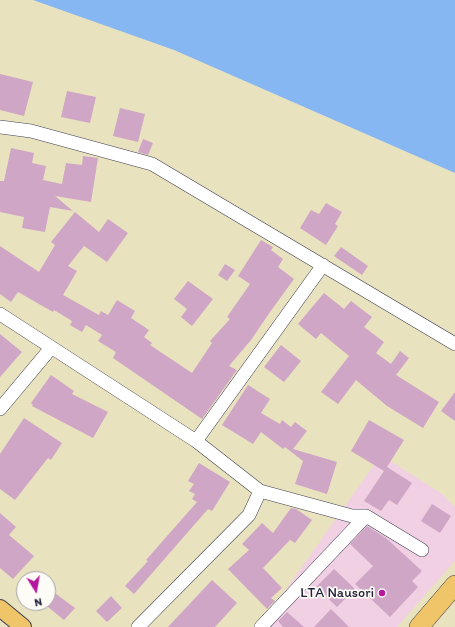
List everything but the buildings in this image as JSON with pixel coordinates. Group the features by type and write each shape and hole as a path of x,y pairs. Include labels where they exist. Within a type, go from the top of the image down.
{"highway":[{"path":"419,627 455,585"},
{"path":"432,627 455,600"}],"main road":[{"path":"0,608 23,627"}],"street":[{"path":"0,127 31,132 152,164 455,344"},
{"path":"196,441 323,265"},
{"path":"0,314 196,441 260,491 352,516 366,516 422,550"},
{"path":"0,409 51,348"},
{"path":"138,627 249,515 260,491"},
{"path":"260,627 366,516"}],"shaded area":[{"path":"381,455 442,494 455,507 455,561 397,627 254,627 285,591"}],"water":[{"path":"33,0 455,0 455,173 174,50"}],"place":[{"name":"LTA Nausori","path":"382,593"}]}
